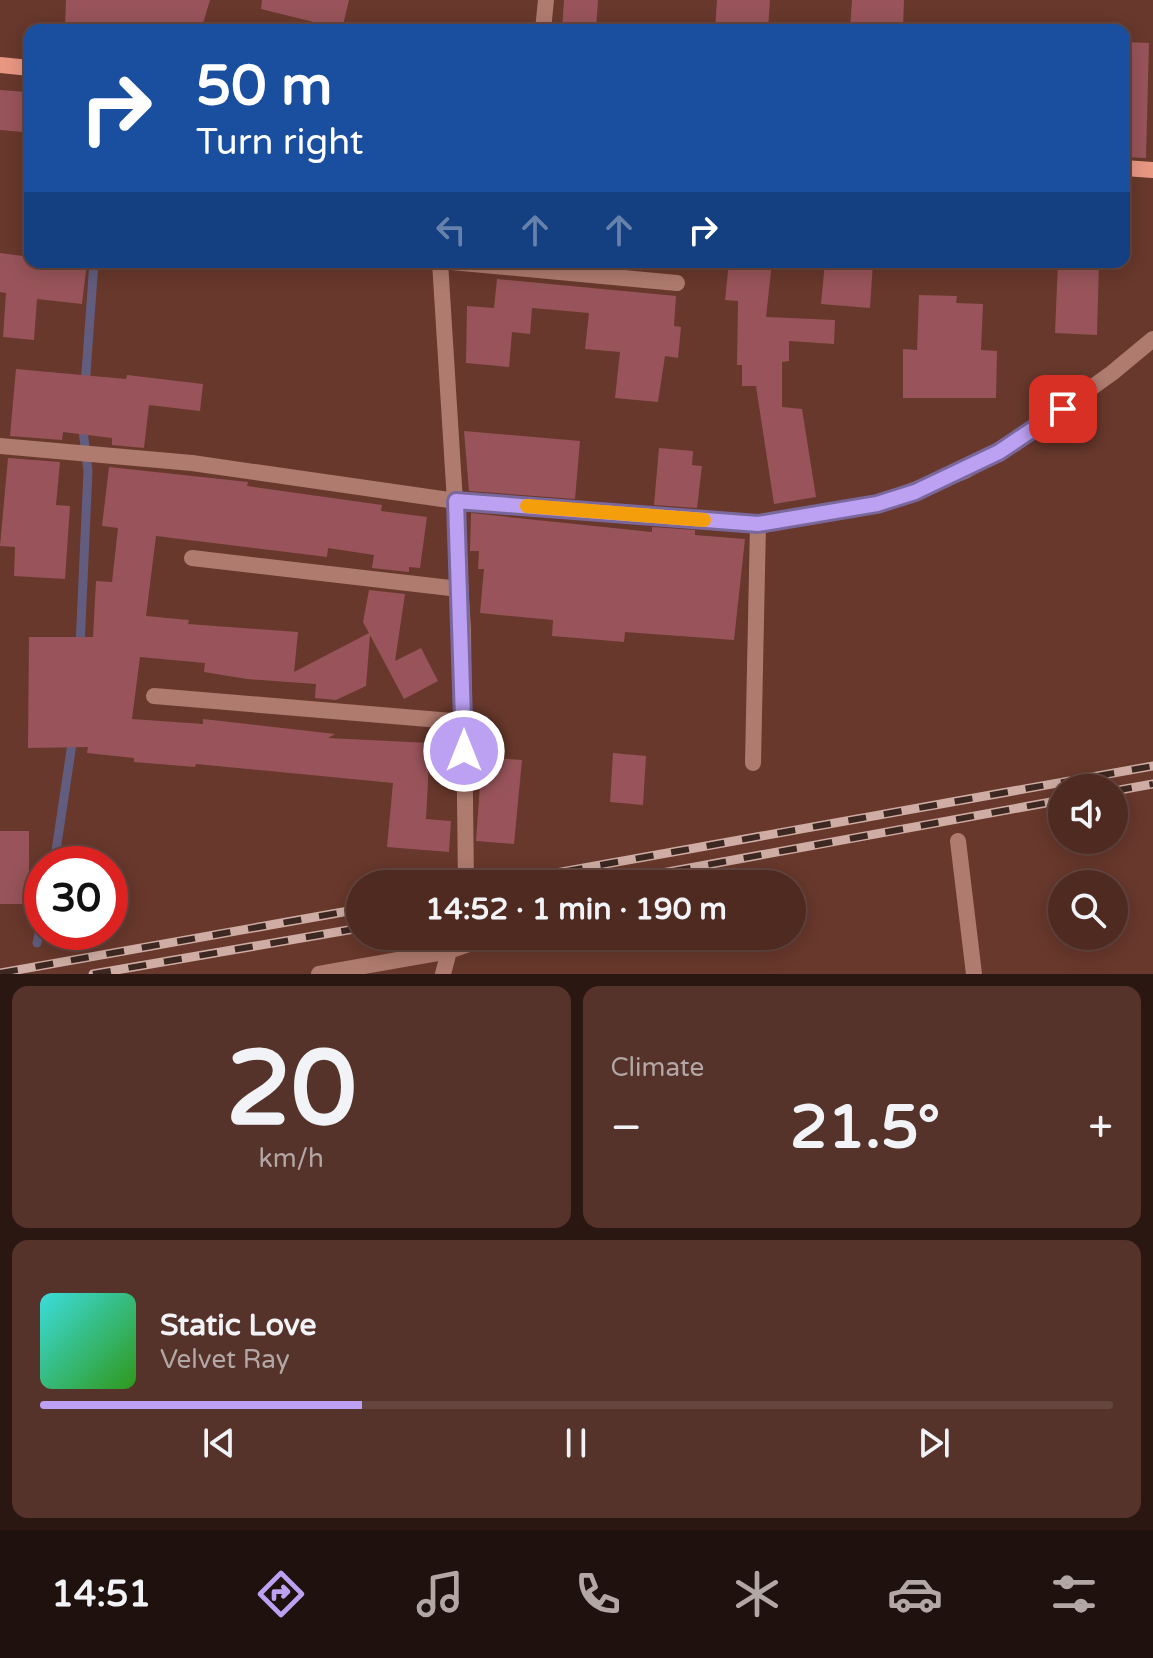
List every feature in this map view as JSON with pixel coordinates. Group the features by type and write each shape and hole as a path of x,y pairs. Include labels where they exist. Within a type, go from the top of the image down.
{"street":[{"path":"544,24 546,0"},
{"path":"0,65 24,67"},
{"path":"1130,168 1153,170"},
{"path":"440,268 456,501 466,870"},
{"path":"516,268 677,283"},
{"path":"0,446 192,463 456,501 758,524 877,504 965,471 1038,426 1153,339"},
{"path":"753,763 758,524"},
{"path":"192,558 459,589"},
{"path":"154,696 464,722"},
{"path":"958,841 974,974"},
{"path":"319,974 452,950"},
{"path":"443,974 449,951"}],"building":[{"path":"66,0 210,0 203,24 65,24"},
{"path":"262,0 349,0 343,24 322,24 261,9"},
{"path":"564,0 598,0 596,24 562,24"},
{"path":"717,0 770,0 768,24 715,24"},
{"path":"852,0 904,0 903,24 850,24"},
{"path":"1130,42 1149,43 1146,158 1130,157"},
{"path":"0,90 24,92 23,132 0,130"},
{"path":"0,253 24,256 24,268 86,268 82,304 37,299 34,340 3,337 6,293 0,292"},
{"path":"728,268 771,268 766,317 835,320 834,344 789,341 789,361 782,362 782,407 802,409 816,497 774,504 756,386 742,386 742,365 737,365 738,301 725,300"},
{"path":"824,268 873,268 870,308 821,304"},
{"path":"1058,268 1099,268 1097,335 1055,333"},
{"path":"497,279 676,296 674,326 681,327 678,358 665,356 658,402 615,398 620,352 585,349 589,313 532,308 530,334 512,332 509,367 466,363 467,306 494,308"},
{"path":"919,295 957,296 956,303 983,304 981,350 997,351 996,398 903,398 903,349 917,350"},
{"path":"16,369 126,379 127,375 203,384 200,411 149,405 144,448 112,445 112,438 63,432 62,440 10,436"},
{"path":"464,431 580,441 575,499 469,491"},
{"path":"659,448 693,451 692,465 702,466 697,508 654,505"},
{"path":"8,458 60,462 56,505 70,506 65,579 14,576 15,547 0,546"},
{"path":"109,467 248,482 247,486 382,505 381,511 427,517 420,568 409,567 409,572 372,568 374,555 328,548 327,557 156,536 146,616 189,620 188,624 298,632 294,672 369,633 363,622 369,590 405,594 395,661 421,648 438,681 404,699 370,635 366,686 336,700 315,698 316,684 247,679 204,672 205,663 140,657 132,719 203,724 203,719 335,734 328,738 430,743 426,819 451,821 449,852 387,847 393,783 196,764 195,767 134,762 134,758 87,753 88,747 28,748 29,637 93,637 96,581 112,582 118,528 102,526"},
{"path":"471,513 652,532 652,527 695,530 695,535 745,539 734,640 625,632 624,642 552,636 553,620 480,613 484,569 478,569 479,551 470,551"},
{"path":"613,753 646,756 643,805 610,802"},
{"path":"482,757 522,760 514,844 476,841"},
{"path":"0,831 29,831 29,846 24,846 24,904 0,904"}],"waterway":[{"path":"85,387 94,268"},
{"path":"80,646 88,471 82,422"},
{"path":"57,846 73,737"}],"railway":[{"path":"572,870 1153,766"},
{"path":"1128,788 1153,784"},
{"path":"679,870 1048,803"},
{"path":"0,973 346,911"},
{"path":"93,974 346,930"}],"slow traffic":[{"path":"527,506 704,520"}],"route":[{"path":"464,751 463,630 456,501 758,524 877,504 915,492 965,471 999,452 1063,409"}]}
